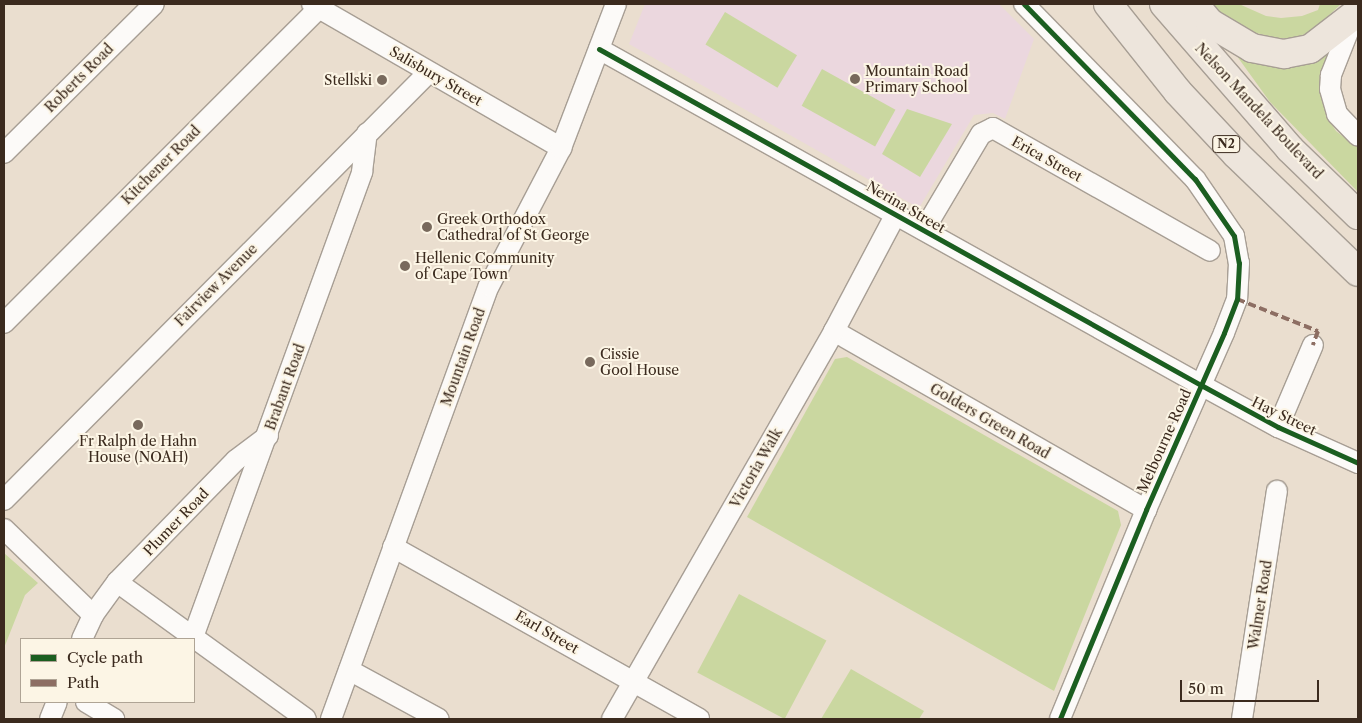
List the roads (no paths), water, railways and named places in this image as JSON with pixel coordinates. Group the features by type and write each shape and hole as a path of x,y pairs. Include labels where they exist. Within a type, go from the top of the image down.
{"highway":[{"path":"1087,4 1113,38 1171,98 1236,155"},
{"name":"N2","path":"1108,4 1178,92 1236,155 1358,272"},
{"name":"Nelson Mandela Boulevard","path":"1164,4 1290,149 1358,215"},
{"path":"1194,4 1210,23 1252,48 1284,54 1310,49 1356,10"}],"street":[{"name":"Roberts Road","path":"4,153 154,4"},
{"name":"Mountain Road","path":"331,719 489,286 561,148 616,4"},
{"name":"Melbourne Road","path":"1024,4 1196,179 1234,236 1239,263 1237,299 1146,510 1060,719"},
{"name":"Salisbury Street","path":"315,6 561,148"},
{"name":"Kitchener Road","path":"4,323 315,6"},
{"path":"1356,10 1331,76 1330,88 1337,114 1343,123 1358,136"},
{"name":"Nerina Street","path":"599,49 1201,386"},
{"name":"Fairview Avenue","path":"4,500 429,72"},
{"name":"Erica Street","path":"924,230 981,134 993,128 1210,251"},
{"name":"Brabant Road","path":"193,637 268,436 362,172 367,133"},
{"name":"Victoria Walk","path":"612,719 834,331 896,214"},
{"name":"Golders Green Road","path":"834,331 1146,510"},
{"path":"1278,427 1313,345"},
{"name":"Hay Street","path":"1201,386 1278,427 1358,463"},
{"name":"Plumer Road","path":"82,638 93,615 117,582 236,460 268,436"},
{"name":"Walmer Road","path":"1242,719 1277,490"},
{"path":"4,529 93,615"},
{"name":"Earl Street","path":"393,547 699,719"},
{"path":"117,582 193,637"},
{"path":"195,638 306,719"},
{"path":"349,670 439,719"},
{"path":"50,719 57,703"},
{"path":"88,703 114,719"}],"place":[{"name":"Mountain Road Primary School","path":"855,79"},
{"name":"Stellski","path":"382,80"},
{"name":"Greek Orthodox Cathedral of St George","path":"427,227"},
{"name":"Hellenic Community of Cape Town","path":"405,266"},
{"name":"Cissie Gool House","path":"590,362"},
{"name":"Fr Ralph de Hahn House (NOAH)","path":"138,425"}]}
